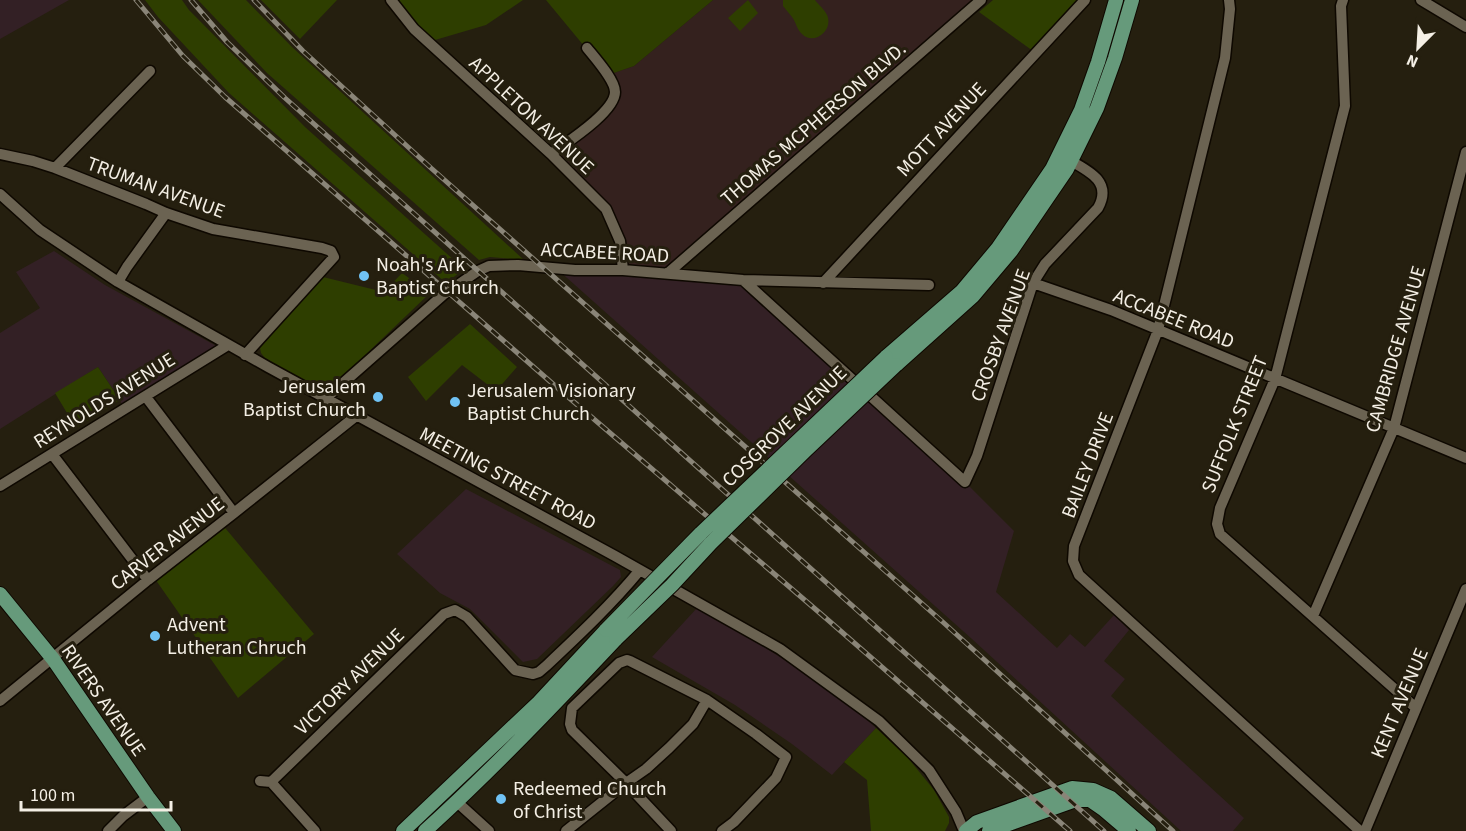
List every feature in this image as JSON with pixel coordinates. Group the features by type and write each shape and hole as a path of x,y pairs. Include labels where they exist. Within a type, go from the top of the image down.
{"main road":[{"name":"COSGROVE AVENUE","path":"425,831 549,710 611,634 701,533 891,361 962,291 998,248 1053,169 1081,110 1116,0"},
{"name":"COSGROVE AVENUE","path":"891,361 973,296 1011,251 1067,169 1097,108 1132,0"},
{"name":"RIVERS AVENUE","path":"0,594 53,659 174,831"},
{"name":"COSGROVE AVENUE","path":"403,831 611,634"},
{"path":"965,831 977,822 1072,788 1094,790 1111,798 1149,831"},
{"path":"989,831 1076,800 1090,800 1129,831"}],"street":[{"name":"APPLETON AVENUE","path":"391,0 414,29 551,154 606,209 620,241 622,270"},
{"name":"THOMAS MCPHERSON BLVD.","path":"668,273 981,0"},
{"name":"MOTT AVENUE","path":"823,283 1085,0"},
{"name":"BAILEY DRIVE","path":"1229,0 1225,57 1158,330 1074,546 1073,561 1079,574 1360,831"},
{"name":"SUFFOLK STREET","path":"1343,0 1341,6 1345,106 1275,379 1220,508 1217,524 1221,534 1416,708"},
{"path":"1421,0 1466,27"},
{"path":"551,154 606,112 613,99 615,92 608,75 587,48"},
{"path":"55,168 150,71"},
{"name":"CAMBRIDGE AVENUE","path":"1313,616 1394,428 1466,152"},
{"name":"TRUMAN AVENUE","path":"0,154 55,168 165,213 213,229 331,251 334,257 245,355"},
{"name":"CROSBY AVENUE","path":"743,280 965,482 977,456 1033,283 1045,264 1101,202 1103,195 1101,184 1088,171 1071,161"},
{"name":"MEETING STREET ROAD","path":"0,194 40,230 118,282 245,355 640,570 780,649 879,721 929,770 956,812 965,831"},
{"path":"118,282 165,213"},
{"name":"ACCABEE ROAD","path":"326,399 443,295 489,266 622,270 743,280 929,285"},
{"name":"ACCABEE ROAD","path":"1033,283 1110,310 1466,458"},
{"name":"REYNOLDS AVENUE","path":"0,486 228,345"},
{"path":"146,397 234,513"},
{"name":"CARVER AVENUE","path":"0,701 148,580 356,416"},
{"path":"52,454 148,580"},
{"name":"VICTORY AVENUE","path":"315,831 266,782 444,614 455,610 467,617 514,670 533,674 546,666 587,627 640,570"},
{"name":"KENT AVENUE","path":"1365,831 1466,589"},
{"path":"671,831 572,730 570,724 572,708 578,701 619,663 627,660 707,700 786,757 776,778 734,822 722,831"},
{"path":"566,831 646,769 669,748 693,724 707,700"},
{"path":"108,831 148,797"},
{"path":"457,802 489,831"}],"shaded area":[{"path":"0,0 69,0 0,39"},
{"path":"713,0 981,0 668,273 623,270 607,208 553,157 613,99 608,75 634,66"},
{"path":"54,251 105,285 222,349 124,410 98,367 0,429 0,333 40,308 16,272"},
{"path":"557,269 743,280 965,482 1014,531 996,592 1057,648 1070,634 1085,647 1114,615 1129,630 1104,661 1125,679 1111,696 1244,818 1233,831 1181,831 972,639"},
{"path":"466,489 620,570 621,577 613,586 537,659 523,662 470,609 440,593 397,554"},
{"path":"697,608 757,642 824,686 876,728 832,775 735,705 652,657"}],"green space":[{"path":"145,0 182,0 189,10 305,127 464,269 446,283 229,93"},
{"path":"198,0 246,0 292,47 524,260 490,257 479,260 267,73"},
{"path":"261,0 337,0 300,39"},
{"path":"391,0 523,0 486,25 429,43"},
{"path":"546,0 713,0 634,66 608,75"},
{"path":"748,0 758,13 740,31 728,18"},
{"path":"783,0 815,0 827,15 828,26 822,35 812,38 802,34 783,6"},
{"path":"993,0 1079,0 1033,51 979,12"},
{"path":"402,273 430,293 338,381 329,384 310,382 265,358 261,353 260,348 323,277 384,292"},
{"path":"470,324 517,367 496,391 462,365 426,401 408,377"},
{"path":"98,367 120,400 76,428 55,393"},
{"path":"221,523 314,634 238,698 153,576"},
{"path":"876,728 908,758 934,790 949,817 945,831 871,831 867,780 844,762"}],"railway":[{"path":"136,0 183,56 225,97 1070,831"},
{"path":"191,0 227,42 285,98 1104,831"},
{"path":"254,0 303,51 431,168 945,624 1173,831"}],"place":[{"name":"Noah's Ark Baptist Church","path":"364,276"},
{"name":"Jerusalem Baptist Church","path":"378,397"},
{"name":"Jerusalem Visionary Baptist Church","path":"455,402"},
{"name":"Advent Lutheran Chruch","path":"155,636"},
{"name":"Redeemed Church of Christ","path":"501,799"}]}
